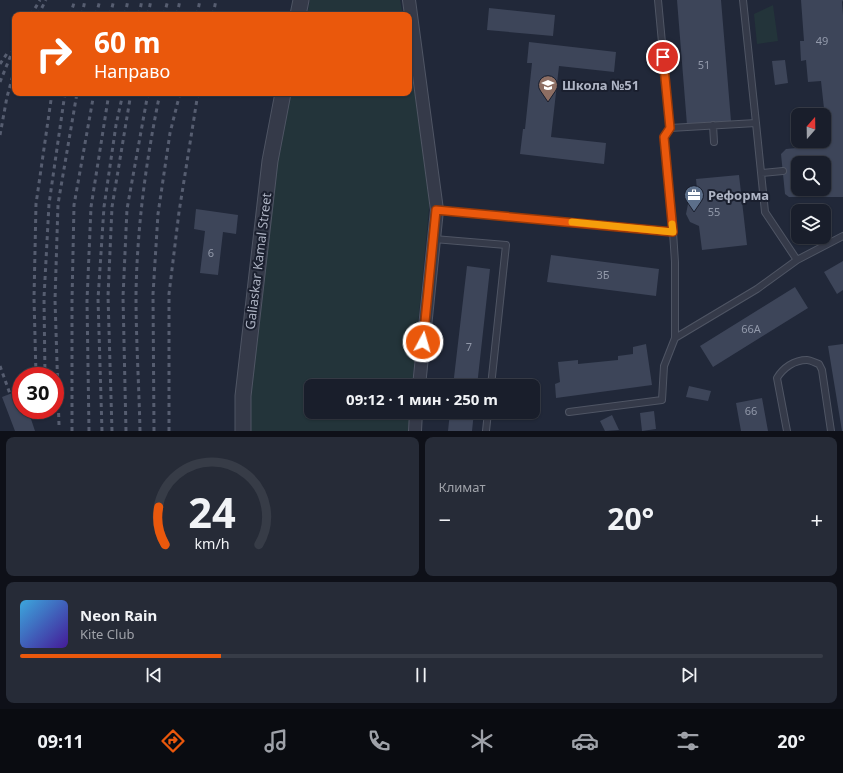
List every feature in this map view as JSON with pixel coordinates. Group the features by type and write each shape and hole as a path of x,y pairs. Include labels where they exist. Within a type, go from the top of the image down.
{"street":[{"path":"299,12 301,0"},
{"path":"409,0 411,12"},
{"path":"412,23 436,210 420,379"},
{"name":"Galiaskar Kamal Street","path":"243,431 243,396 270,161 282,96"},
{"path":"414,431 415,419"}],"lane":[{"path":"569,412 662,400 664,366 675,338 675,262 664,137 670,128 658,0"},
{"path":"743,0 764,212 797,260"},
{"path":"670,128 756,123"},
{"path":"713,125 714,142"},
{"path":"761,173 783,171"},
{"path":"436,210 673,232"},
{"path":"675,338 757,289 797,260 843,236"},
{"path":"434,239 506,245 492,379"},
{"path":"787,431 777,378 781,370 791,364 807,360 819,364 822,370 831,431"},
{"path":"486,431 487,419"}],"shaded area":[{"path":"310,0 400,0 402,12 308,12"},
{"path":"773,5 778,41 757,44 754,14"},
{"path":"412,67 432,178 413,379 304,379 304,419 409,419 408,431 248,431 248,397 276,161 290,96 412,96"}],"building":[{"path":"677,0 721,0 731,121 687,125"},
{"path":"801,0 843,0 843,197 789,197 785,194 781,154 786,149 831,148 831,108 824,108 821,81 808,82 806,60 801,61 800,41 804,41"},
{"path":"489,8 555,15 553,36 487,30"},
{"path":"529,42 616,52 614,72 559,66 551,137 606,143 604,164 520,154 523,129 525,129 532,63 527,63"},
{"path":"785,60 788,83 775,85 772,61"},
{"path":"739,175 747,245 702,250 699,226 690,222 686,214 688,204 698,200 696,179"},
{"path":"196,209 238,215 236,234 223,232 218,275 200,273 205,231 194,229"},
{"path":"551,255 659,269 656,296 547,282"},
{"path":"843,261 843,290 837,294 824,272"},
{"path":"467,266 490,269 478,379 454,379"},
{"path":"795,287 808,308 713,367 700,346"},
{"path":"646,344 652,385 556,398 555,384 560,382 558,362 578,360 578,364 618,360 618,356 633,354 633,347"},
{"path":"843,344 843,431 842,431 828,346"},
{"path":"689,386 711,391 708,401 686,397"},
{"path":"12,393 12,419 31,419 35,431 15,431 2,397"},
{"path":"762,398 768,431 741,431 736,403"},
{"path":"654,411 656,429 642,431 640,413"},
{"path":"612,415 619,430 605,431 600,421"},
{"path":"449,419 473,419 472,431 448,431"}],"railway":[{"path":"33,12 40,0"},
{"path":"40,12 46,0"},
{"path":"71,12 75,0"},
{"path":"83,12 85,0"},
{"path":"97,12 100,0"},
{"path":"111,12 114,0"},
{"path":"126,12 128,0"},
{"path":"140,12 142,0"},
{"path":"149,12 151,0"},
{"path":"165,12 168,0"},
{"path":"178,12 180,0"},
{"path":"198,12 200,0"},
{"path":"214,12 216,0"},
{"path":"0,64 8,52"},
{"path":"0,82 12,52"},
{"path":"0,135 12,79"},
{"path":"36,367 34,298 36,204 52,96"},
{"path":"45,367 44,298 49,204 65,96"},
{"path":"59,425 55,300 58,204 76,96"},
{"path":"72,431 74,205 93,96"},
{"path":"89,431 87,301 91,207 109,96"},
{"path":"102,431 98,299 104,207 116,125 122,96"},
{"path":"112,431 108,296 112,207 130,96"},
{"path":"126,431 123,297 127,209 147,96"},
{"path":"140,431 136,312 138,244 150,143 159,96"},
{"path":"154,431 153,294 158,214 170,133 179,96"},
{"path":"169,431 169,294 179,212 198,96"},
{"path":"0,366 10,394"}],"slow traffic":[{"path":"572,222 673,232 672,224"}],"place":[{"name":"Школа №51","path":"548,102"},
{"name":"Реформа","path":"694,212"}],"route":[{"path":"423,342 436,210 673,232 664,137 670,128 663,57"}]}
